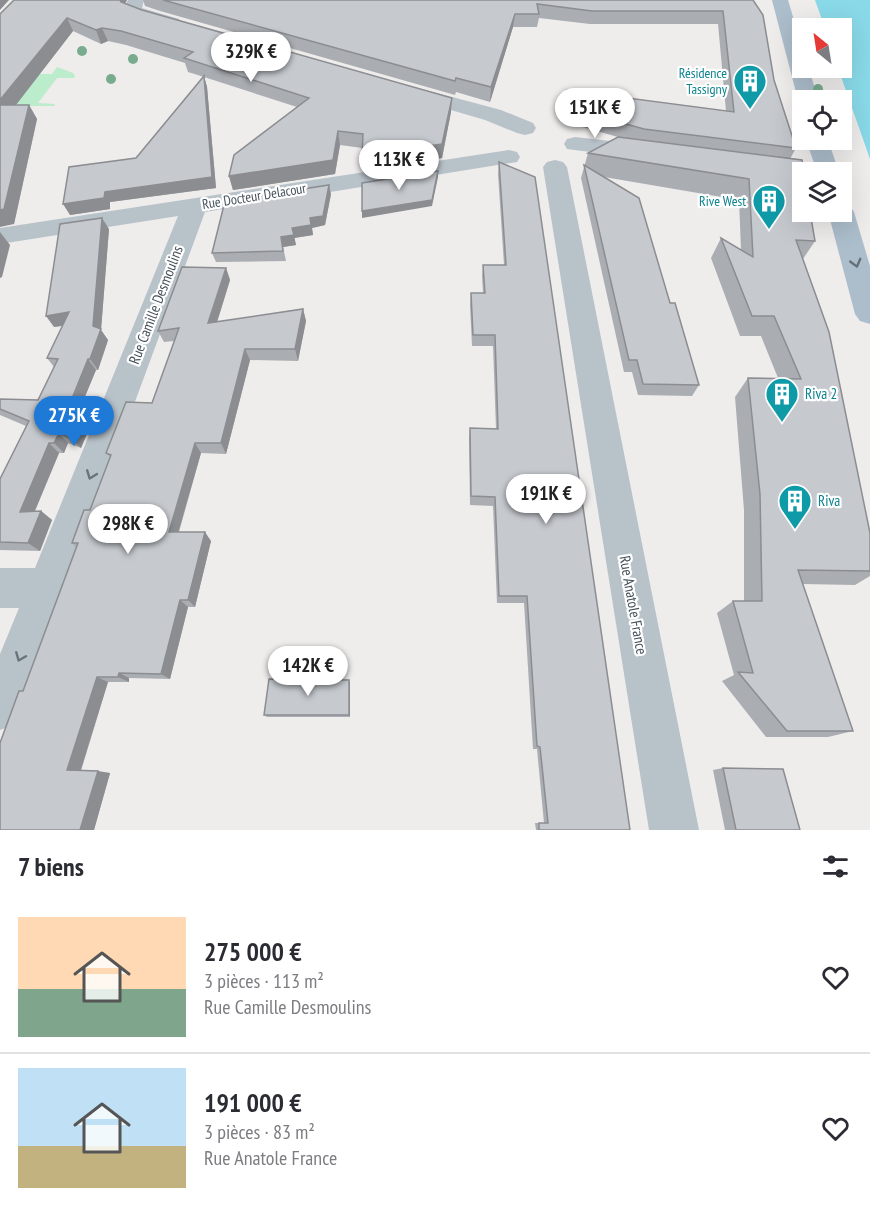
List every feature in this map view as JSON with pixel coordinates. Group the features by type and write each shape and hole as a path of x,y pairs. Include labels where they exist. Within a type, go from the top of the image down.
{"main road":[{"path":"780,0 805,90"},
{"path":"844,222 870,314"}],"street":[{"path":"136,0 133,7 135,11 194,29"},
{"path":"384,84 564,134 541,160"},
{"path":"542,129 508,136 504,143 504,150 541,160 663,154"},
{"name":"Rue Docteur Delacour","path":"0,236 195,205 541,160"},
{"name":"Rue Anatole France","path":"541,160 674,830"},
{"name":"Rue Camille Desmoulins","path":"0,708 195,205"},
{"path":"0,588 48,588"}],"green space":[{"path":"57,67 75,76 74,78 57,78 38,103 55,104 54,106 0,106 0,90 40,74 52,74"}],"water":[{"path":"815,0 870,0 870,159 852,108 852,90 846,90 842,78 852,78 852,18 821,18"}],"building":[{"path":"14,0 120,0 142,10 452,98 442,144 362,156 363,134 338,131 333,160 229,176 234,155 309,98 184,58 193,52 121,31 102,28 96,30 67,18 0,100 0,14"},
{"path":"163,0 753,0 763,15 774,80 792,136 792,148 644,129 564,107 567,90 734,112 723,11 592,11 537,4 539,14 515,14 491,87 456,78 455,81"},
{"path":"204,76 212,177 105,192 104,198 63,204 69,167 136,158"},
{"path":"0,105 29,105 4,209 0,210"},
{"path":"618,137 802,160 802,162 792,162 792,222 812,222 815,241 796,240 829,332 870,533 870,571 798,570 853,731 787,731 738,672 753,673 733,601 762,601 760,494 748,378 801,379 774,316 752,316 721,238 753,257 749,179 588,153"},
{"path":"499,162 535,177 630,830 539,830 539,823 548,823 540,747 537,746 527,596 499,596 495,497 471,496 470,428 498,429 495,335 473,335 471,293 485,293 483,265 506,265"},
{"path":"584,165 639,198 670,303 675,303 699,385 643,384 637,360 629,360"},
{"path":"438,171 432,200 362,211 362,183"},
{"path":"329,185 323,216 310,218 311,225 292,228 294,235 281,237 283,251 212,253 225,201"},
{"path":"102,218 93,326 101,329 71,401 88,401 72,439 59,433 54,443 49,443 20,512 41,511 28,543 0,542 0,479 29,421 0,409 0,399 38,400 58,359 47,358 69,312 46,316 60,224"},
{"path":"182,267 226,268 208,323 303,309 295,349 245,349 221,443 195,443 169,532 205,532 188,600 180,600 161,674 119,673 118,677 97,677 67,770 98,771 80,830 0,830 0,743 19,691 23,691 78,543 72,543 84,510 90,510 111,455 106,453 126,402 152,403 179,328 158,331"},
{"path":"269,679 349,680 349,715 264,715"},
{"path":"723,768 783,769 800,830 736,830"}],"place":[{"name":"Résidence Tassigny","path":"750,110"},
{"name":"Rive West","path":"769,230"},
{"name":"Riva 2","path":"782,423"},
{"name":"Riva","path":"795,530"}]}
